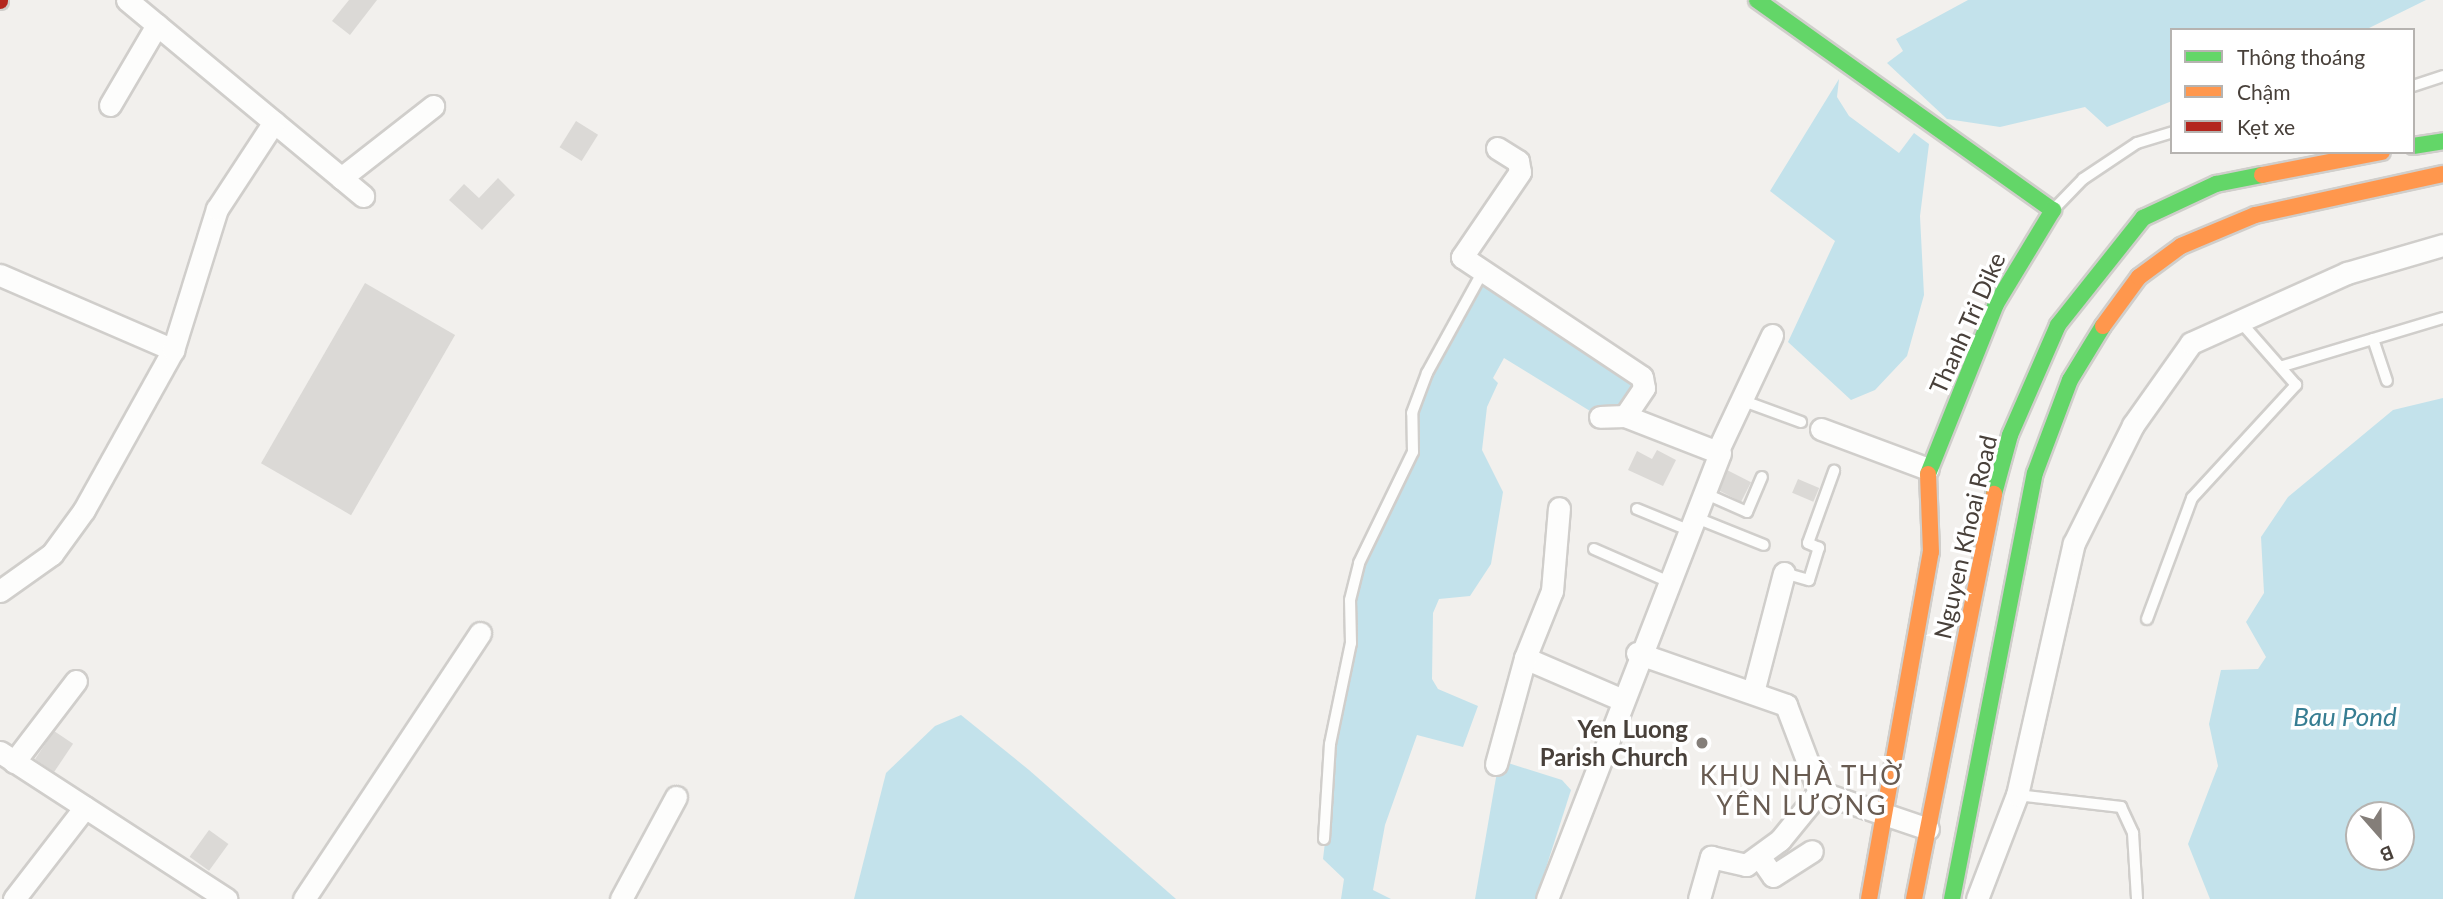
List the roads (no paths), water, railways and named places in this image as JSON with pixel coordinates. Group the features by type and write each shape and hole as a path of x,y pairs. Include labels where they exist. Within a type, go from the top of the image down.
{"street":[{"path":"127,0 363,196"},
{"path":"1757,0 2053,210"},
{"path":"110,105 157,25"},
{"path":"341,178 433,106"},
{"path":"0,591 65,541 173,351 217,209 274,122"},
{"path":"2415,146 2443,141"},
{"path":"1497,148 1518,161 1520,172 1462,257 1642,377 1644,388 1625,416"},
{"name":"Nguyen Khoai Road","path":"1914,899 1990,510 2010,435 2058,325 2143,218 2179,198 2216,184 2372,154"},
{"path":"1952,899 2035,472 2070,380 2102,328 2138,277 2182,246 2256,215 2443,174"},
{"name":"Thanh Tri Dike","path":"1869,899 1886,817 1931,552 1928,469 1996,304 2053,210"},
{"path":"1977,899 2017,795 2074,543 2133,425 2191,343 2347,273 2443,246"},
{"path":"0,275 173,351"},
{"path":"1547,899 1637,653 1704,493 1718,450 1772,335"},
{"path":"1600,417 1625,416 1718,450"},
{"path":"1811,425 1928,469"},
{"path":"1496,764 1525,659 1552,591 1559,508"},
{"path":"1753,692 1784,573"},
{"path":"304,899 480,633"},
{"path":"1637,653 1786,705 1793,715 1819,792"},
{"path":"1525,659 1620,699"},
{"path":"75,681 7,757 226,899"},
{"path":"1819,792 1886,817 1928,829"},
{"path":"1699,899 1711,857 1746,865 1780,841 1819,792"},
{"path":"621,899 676,797"},
{"path":"14,899 85,807"},
{"path":"1759,856 1773,876 1812,850"}],"lane":[{"path":"2415,85 2443,76"},
{"path":"2053,210 2094,172 2137,144 2170,133"},
{"path":"1324,839 1329,744 1351,643 1350,600 1359,563 1413,452 1412,413 1427,373 1483,271"},
{"path":"2283,366 2443,318"},
{"path":"2147,619 2192,498 2296,385 2283,366 2238,320"},
{"path":"2373,339 2387,381"},
{"path":"1741,400 1811,425"},
{"path":"1784,573 1809,580 1819,548 1808,543 1834,471"},
{"path":"1704,493 1746,512 1762,477"},
{"path":"1637,509 1763,545"},
{"path":"1594,549 1667,581"},
{"path":"2017,795 2121,807 2133,833 2137,899"}],"water":[{"path":"1968,0 2426,0 2369,28 2170,28 2170,102 2107,127 2085,107 2000,127 1947,119 1887,63 1903,51 1896,39"},
{"path":"1839,79 1837,97 1849,116 1899,153 1914,133 1929,144 1920,216 1924,295 1907,356 1875,390 1851,400 1788,342 1835,241 1770,191"},
{"path":"1490,280 1630,375 1633,391 1621,408 1590,411 1504,358 1493,378 1498,383 1487,407 1482,450 1503,492 1491,564 1470,596 1439,599 1433,613 1432,679 1438,689 1478,706 1463,747 1417,735 1385,825 1373,890 1391,899 1341,899 1344,879 1323,859 1354,598 1362,562 1417,455 1416,409 1451,331 1479,283"},
{"name":"Bau Pond","path":"2443,398 2443,899 2210,899 2188,844 2218,766 2209,724 2221,670 2258,669 2266,657 2246,622 2264,593 2261,537 2288,497 2393,410"},
{"path":"961,715 1029,770 1176,899 854,899 886,773 935,726"},
{"path":"1505,762 1562,780 1571,790 1536,899 1475,899 1497,772"}],"place":[{"name":"Yen Luong Parish Church","path":"1702,743"}],"district":[{"name":"KHU NHÀ THỜ YÊN LƯƠNG","path":"1802,791"}]}
